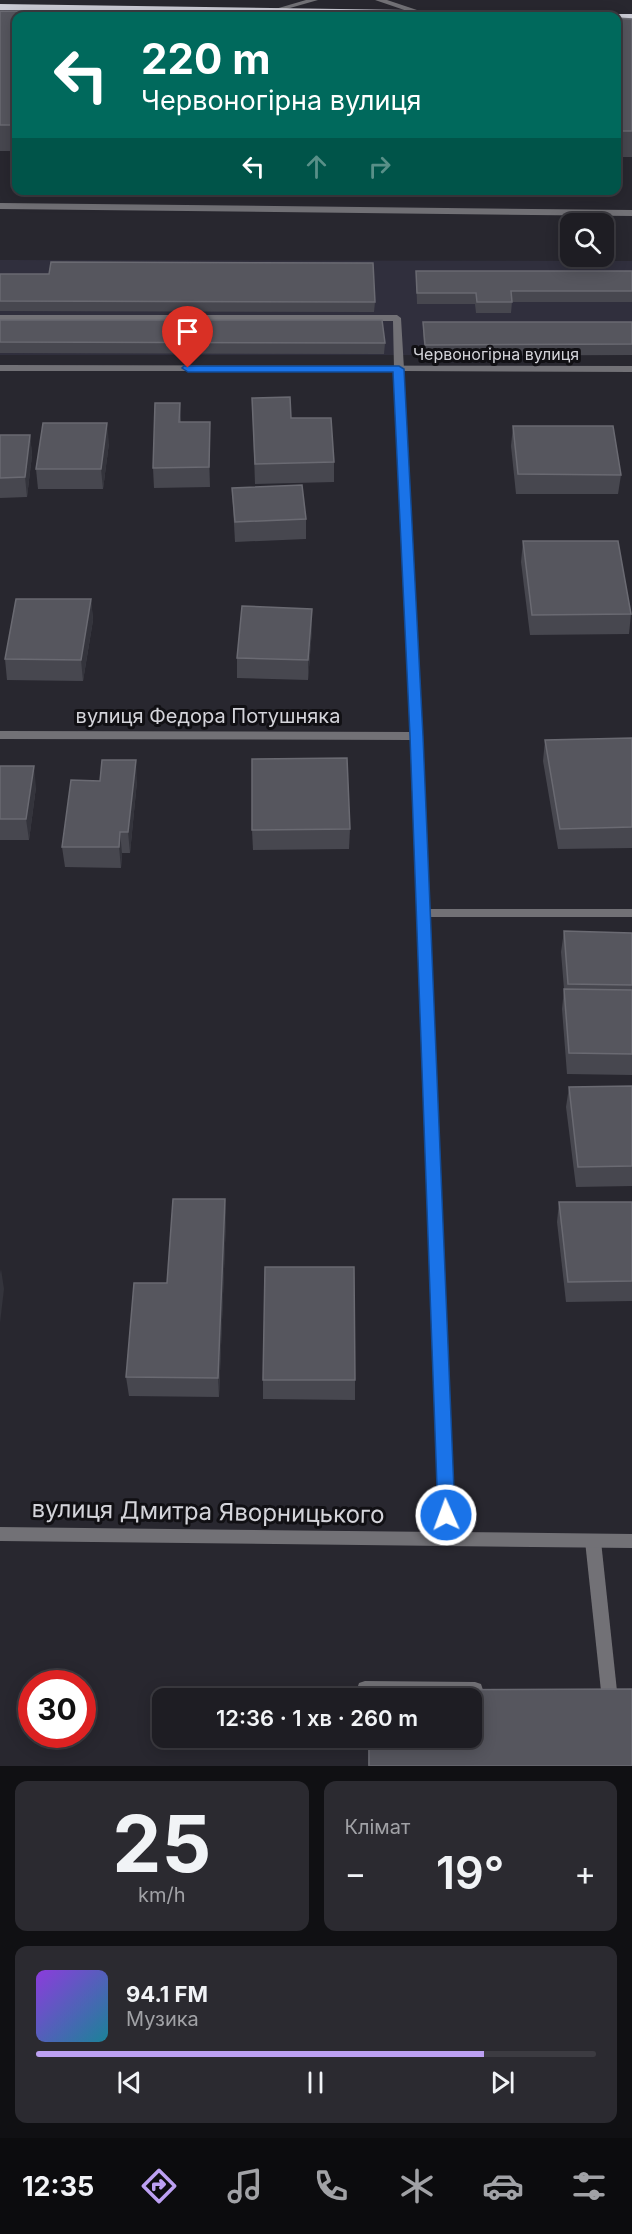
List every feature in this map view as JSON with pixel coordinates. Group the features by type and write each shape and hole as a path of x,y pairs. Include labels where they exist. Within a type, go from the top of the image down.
{"highway":[{"path":"0,8 268,12"}],"street":[{"path":"268,12 314,0"},
{"path":"379,0 419,12"},
{"path":"0,206 632,213"},
{"path":"0,318 397,318 417,736 447,1538"},
{"name":"Червоногірна вулиця","path":"0,368 632,369"},
{"name":"вулиця Федора Потушняка","path":"0,735 417,736"},
{"path":"423,913 632,913"},
{"name":"вулиця Дмитра Яворницького","path":"0,1534 632,1541"},
{"path":"593,1541 609,1691"},
{"path":"482,1690 493,1690"}],"shaded area":[{"path":"0,260 560,261 560,267 614,267 614,261 632,261 632,355 0,355"}],"building":[{"path":"0,11 91,12 12,12 12,125 0,125"},
{"path":"621,18 632,19 632,131 621,131"},
{"path":"51,262 373,263 375,302 0,301 0,274 49,274"},
{"path":"416,271 632,271 632,291 511,291 512,302 477,302 476,293 417,293"},
{"path":"0,320 382,320 385,343 0,342"},
{"path":"423,322 632,322 632,344 425,345"},
{"path":"290,397 291,418 331,418 334,462 255,464 252,398"},
{"path":"155,403 180,403 179,422 210,422 209,467 153,468"},
{"path":"43,423 107,423 101,469 36,469"},
{"path":"513,426 613,426 621,475 518,474"},
{"path":"0,435 30,435 25,477 0,478"},
{"path":"302,485 306,519 235,522 232,488"},
{"path":"523,541 618,541 631,614 532,615"},
{"path":"16,599 91,599 81,660 5,659"},
{"path":"242,606 312,609 308,660 237,658"},
{"path":"632,738 632,827 560,829 545,740"},
{"path":"347,758 350,829 252,830 252,759"},
{"path":"102,760 136,760 128,832 120,832 119,847 62,847 71,780 100,781"},
{"path":"0,766 34,766 26,819 0,819"},
{"path":"564,931 632,933 632,985 568,984"},
{"path":"564,989 632,990 632,1054 569,1053"},
{"path":"632,1086 632,1166 578,1167 569,1087"},
{"path":"173,1199 225,1199 218,1378 126,1377 134,1283 167,1283"},
{"path":"559,1202 632,1202 632,1281 568,1282"},
{"path":"265,1267 354,1267 355,1380 263,1380"},
{"path":"632,1689 632,1766 369,1766 369,1748 482,1748 482,1690"}],"route":[{"path":"188,368 399,369 417,736 446,1515"}]}
